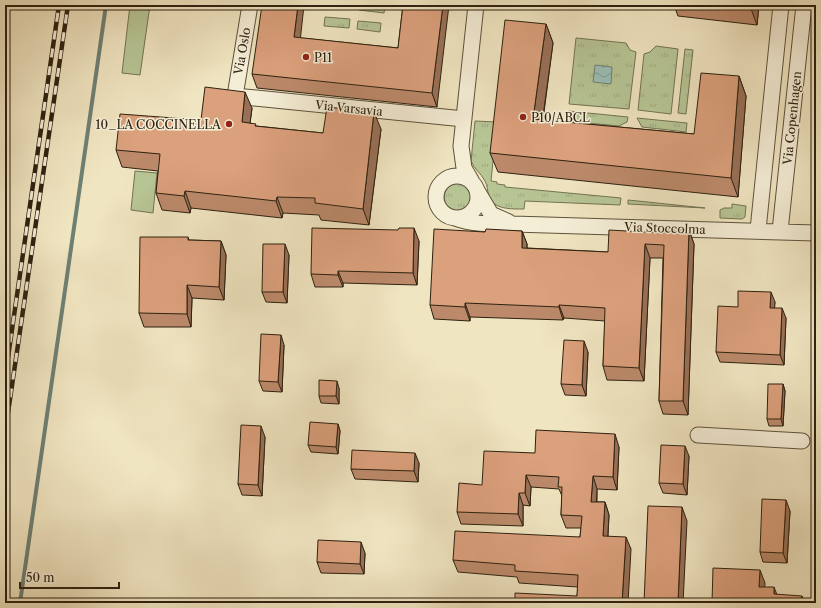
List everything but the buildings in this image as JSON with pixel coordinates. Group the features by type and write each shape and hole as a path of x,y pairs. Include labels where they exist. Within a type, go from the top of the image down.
{"street":[{"name":"Via Oslo","path":"235,96 250,5"},
{"name":"Via Stoccolma","path":"448,178 461,146 476,5"},
{"name":"Via Copenhagen","path":"758,230 781,5"},
{"name":"Via Copenhagen","path":"780,231 804,5"},
{"name":"Via Varsavia","path":"235,96 464,119"},
{"name":"Via Stoccolma","path":"461,146 464,168 491,214 513,224"},
{"path":"460,176 474,186 479,199 473,211 468,216 455,218 442,213 438,207 436,194 438,187 442,182 448,178 460,176"},
{"name":"Via Stoccolma","path":"455,218 468,223 480,224 758,230 816,233"},
{"path":"698,435 802,442"}],"green space":[{"path":"130,5 150,5 140,75 122,73"},
{"path":"359,5 385,5 384,13 359,10"},
{"path":"325,17 350,19 349,28 324,26"},
{"path":"358,21 381,23 380,32 357,29"},
{"path":"576,38 626,43 630,50 636,52 629,109 569,104"},
{"path":"656,46 678,49 671,114 638,110 644,54 650,52"},
{"path":"685,49 693,50 686,114 678,113"},
{"path":"568,111 628,117 627,122 619,126 567,121"},
{"path":"637,118 687,123 686,132 642,127"},
{"path":"475,121 497,122 491,181 497,182 497,184 505,185 505,187 621,198 620,205 525,201 524,209 509,209 495,204 491,201 485,181 471,161"},
{"path":"135,171 157,173 153,213 131,210"},
{"path":"458,183 468,187 472,197 468,207 458,211 448,207 444,197 448,187"},
{"path":"628,200 705,208 628,204"},
{"path":"732,204 746,206 745,217 742,219 720,218 720,210 724,208 732,208"}],"water":[{"path":"595,65 612,67 611,84 593,82"}],"waterway":[{"path":"20,603 106,5"}],"railway":[{"path":"5,378 59,5"},
{"path":"5,433 68,5"}],"place":[{"name":"P11","path":"306,57"},
{"name":"P10/ABCL","path":"523,117"},
{"name":"10_LA COCCINELLA","path":"229,124"}]}
